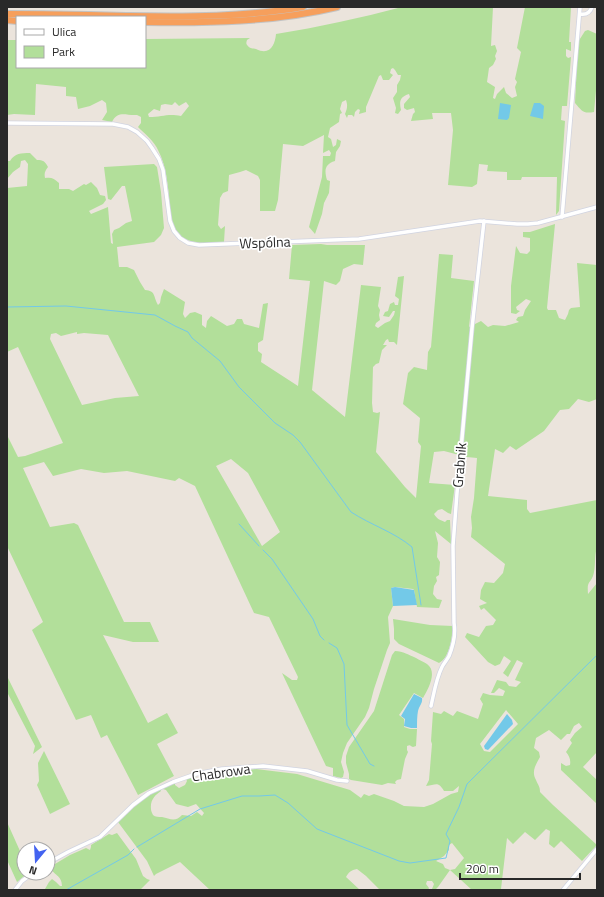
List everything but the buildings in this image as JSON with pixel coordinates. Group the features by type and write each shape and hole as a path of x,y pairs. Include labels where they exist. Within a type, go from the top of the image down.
{"highway":[{"path":"7,14 205,16 249,14 303,7"},
{"path":"146,22 250,20 297,15 337,7"}],"street":[{"path":"562,217 580,7"},
{"path":"580,14 587,14 592,7"},
{"name":"Wspólna","path":"7,123 113,124 128,127 137,132 152,148 159,159 163,170 170,222 174,231 180,238 188,243 199,245 360,239 484,221 528,224 538,223 597,207"},
{"name":"Grabnik","path":"431,706 435,686 453,644 456,631 454,623 453,546 456,493 484,221"},
{"name":"Chabrowa","path":"56,858 100,837 133,805 149,793 173,782 196,774 222,769 263,766 307,771 337,780 347,781"},
{"path":"563,890 597,849"},
{"path":"15,890 22,881"}],"green space":[{"path":"402,7 493,7 491,46 495,45 497,51 495,56 496,59 493,65 489,68 487,82 495,87 493,98 495,99 497,94 504,87 506,93 512,98 517,96 515,87 517,82 515,79 521,52 517,48 525,7 571,7 569,42 571,42 571,51 566,49 566,56 568,58 571,57 567,106 562,106 561,120 565,121 559,211 556,215 557,177 522,177 521,180 507,180 507,172 487,171 488,165 479,164 477,184 472,187 448,185 453,130 451,113 432,113 433,119 411,121 415,112 414,108 407,110 404,108 404,104 410,97 409,94 402,98 400,102 401,110 398,114 395,113 396,108 393,98 397,92 397,85 401,75 398,75 393,68 391,69 390,73 393,75 389,80 383,80 381,75 379,76 366,107 366,112 359,114 360,110 358,109 355,112 354,117 352,115 348,115 347,118 345,114 347,107 346,100 342,102 340,109 342,113 340,114 339,122 330,128 328,137 331,139 333,147 336,145 337,139 341,141 340,146 336,152 335,161 329,164 326,168 327,180 330,181 329,193 324,203 315,234 309,227 322,177 323,156 330,156 331,153 329,150 323,153 324,135 303,146 283,144 278,200 275,211 260,211 260,180 258,176 246,170 229,175 228,191 223,193 220,198 218,225 221,229 225,226 224,242 201,243 192,242 186,239 178,233 175,227 171,216 167,177 163,163 157,147 138,127 141,123 141,117 137,115 123,114 114,118 112,122 102,120 107,112 106,103 102,100 90,106 78,109 76,97 66,96 66,87 36,84 35,115 7,115 7,40 16,40 16,68 146,68 146,39 250,38 246,43 249,47 265,51 273,45 276,34 355,19","holes":["175,102 179,106 186,102 189,106 181,116 169,115 149,117 148,114 154,109 160,111 161,105 172,105"]},
{"path":"588,30 597,34 597,80 594,112 587,113 581,110 575,103 578,42 585,31"},
{"path":"30,153 37,160 45,162 48,167 45,172 45,178 56,180 59,183 59,189 69,189 73,191 84,184 86,185 91,182 97,188 100,195 105,196 106,200 103,204 89,211 91,214 108,207 111,243 113,244 112,234 114,230 132,221 125,186 122,186 111,200 108,199 104,167 154,164 157,167 161,192 164,228 161,235 154,242 117,247 119,267 127,267 134,270 145,290 154,294 158,305 164,289 185,302 183,314 185,318 190,313 195,312 202,315 202,325 206,328 207,321 211,316 227,326 234,324 237,319 242,319 244,324 259,328 263,304 268,303 263,340 258,343 258,351 262,354 261,362 298,386 310,281 289,279 292,245 365,245 363,265 354,264 343,269 340,281 336,285 324,281 312,390 345,417 361,285 381,287 378,306 380,310 380,320 375,326 378,328 390,321 394,315 395,311 393,311 389,317 383,316 385,312 388,311 390,304 394,302 395,305 398,305 399,299 395,296 398,277 404,276 397,345 394,342 389,342 388,339 386,340 383,345 387,345 382,350 379,363 373,367 372,403 373,412 380,412 376,452 416,498 421,446 418,442 420,418 403,404 408,373 414,367 427,370 428,352 431,347 439,254 453,255 451,278 474,281 469,327 481,321 488,327 493,325 505,326 519,322 516,320 518,317 523,316 531,301 526,299 516,307 517,310 520,311 516,314 511,313 511,286 516,246 520,253 527,254 530,251 530,238 523,237 523,232 530,232 555,224 547,308 548,310 556,310 559,318 565,320 571,308 580,307 577,263 597,265 597,399 589,402 578,399 569,409 560,410 544,431 516,450 510,446 503,453 495,449 488,496 527,500 527,509 530,513 597,500 597,547 594,573 588,585 588,594 597,583 597,752 583,767 597,780 597,804 561,770 561,763 566,766 570,765 570,758 566,752 572,743 570,740 582,727 579,723 574,726 570,734 567,734 561,740 549,730 536,738 534,748 539,752 540,757 534,774 540,792 597,845 582,861 561,841 554,848 549,844 550,831 546,829 535,840 525,832 513,844 507,838 501,890 472,890 450,870 435,890 432,889 434,884 432,881 427,881 426,884 429,888 428,890 380,890 357,869 350,872 346,877 360,890 210,890 180,862 154,876 147,861 118,822 143,799 161,788 161,791 155,796 151,803 151,810 154,816 177,819 182,815 191,816 197,812 202,816 204,813 196,804 188,807 176,804 166,790 163,789 175,782 175,785 179,788 185,785 187,781 186,779 196,775 195,781 199,782 204,779 204,774 256,769 297,774 350,790 361,798 364,794 369,796 374,794 404,806 424,807 458,792 459,786 453,791 444,791 438,785 426,786 429,780 433,712 441,714 444,711 453,716 457,711 478,719 483,704 480,699 483,693 503,696 505,691 499,688 494,693 491,693 497,680 506,682 509,686 516,687 521,682 515,680 523,663 517,660 508,677 503,673 511,661 504,656 500,664 495,666 488,662 465,637 467,633 479,637 486,626 493,625 496,620 484,608 481,610 479,606 487,603 480,599 481,590 485,582 494,583 503,573 505,564 471,537 471,517 477,458 444,451 434,452 429,483 455,485 451,514 442,509 438,510 434,514 436,517 445,522 450,520 451,544 435,531 438,543 437,557 440,562 439,575 436,577 437,581 434,586 433,594 437,599 442,600 439,608 417,607 413,589 391,588 393,606 388,617 390,643 369,708 365,717 347,743 343,753 341,762 344,772 343,777 333,776 333,768 326,766 282,673 292,680 297,680 298,677 269,617 254,613 195,486 179,478 175,481 127,471 104,473 81,469 53,476 44,462 23,468 50,527 74,523 78,525 124,622 150,622 159,642 133,642 103,635 148,723 167,713 178,733 157,744 174,776 138,795 107,735 101,738 91,715 76,720 32,630 43,622 7,546 7,435 18,457 63,443 18,347 7,352 7,188 27,186 28,164 25,160 21,161 20,167 7,179 7,161 10,161 18,154","holes":["77,332 77,334 84,333 108,335 139,396 115,398 82,405 50,339 51,334 56,333 61,336","231,459 248,473 280,532 262,546 216,466","506,710 518,724 490,752 484,751 480,744","452,843 464,858 455,869 450,870 445,868 443,864 436,861 444,856 449,850 449,845"]},
{"path":"393,619 430,625 453,626 450,647 443,660 439,663 399,644 394,639"},
{"path":"395,651 406,653 426,663 432,671 431,681 423,698 414,693 399,715 404,719 404,727 417,729 416,746 407,746 408,752 401,779 395,782 396,784 388,783 382,785 351,780 349,779 346,763 346,756 349,747 374,711 392,655"},
{"path":"7,676 42,747 33,754 35,746 7,692"},
{"path":"44,751 70,804 50,814 37,785 39,781 38,763"},
{"path":"7,822 16,842 16,880 7,860"},
{"path":"117,833 136,859 143,876 150,880 140,890 42,890 45,889 50,881 55,881 62,886 61,880 56,874 56,863 86,848 90,850 91,845 109,834 112,835"}],"water":[{"path":"500,103 511,105 509,118 507,120 498,119"},
{"path":"534,103 540,103 544,106 543,119 530,116"},
{"path":"395,587 414,590 417,605 393,606 391,588"},
{"path":"414,694 422,698 422,700 418,711 417,728 411,728 404,726 405,719 401,716"},
{"path":"507,714 512,720 513,724 488,750 485,749 484,746"}],"waterway":[{"path":"171,7 190,7"},
{"path":"7,307 66,306 155,315 188,332 192,338 220,361 239,387 275,423 293,435 300,442 351,512 398,537 412,547 421,605"},
{"path":"239,524 259,546"},
{"path":"263,550 272,559 313,619 320,636 324,640"},
{"path":"329,643 337,648 344,664 347,725 370,764 374,766"},
{"path":"137,847 200,809 242,796 275,795 288,803 317,829 399,861 410,863 446,858 450,841 446,834 459,807 467,784 597,655"},
{"path":"66,890 128,855 134,849"}]}
